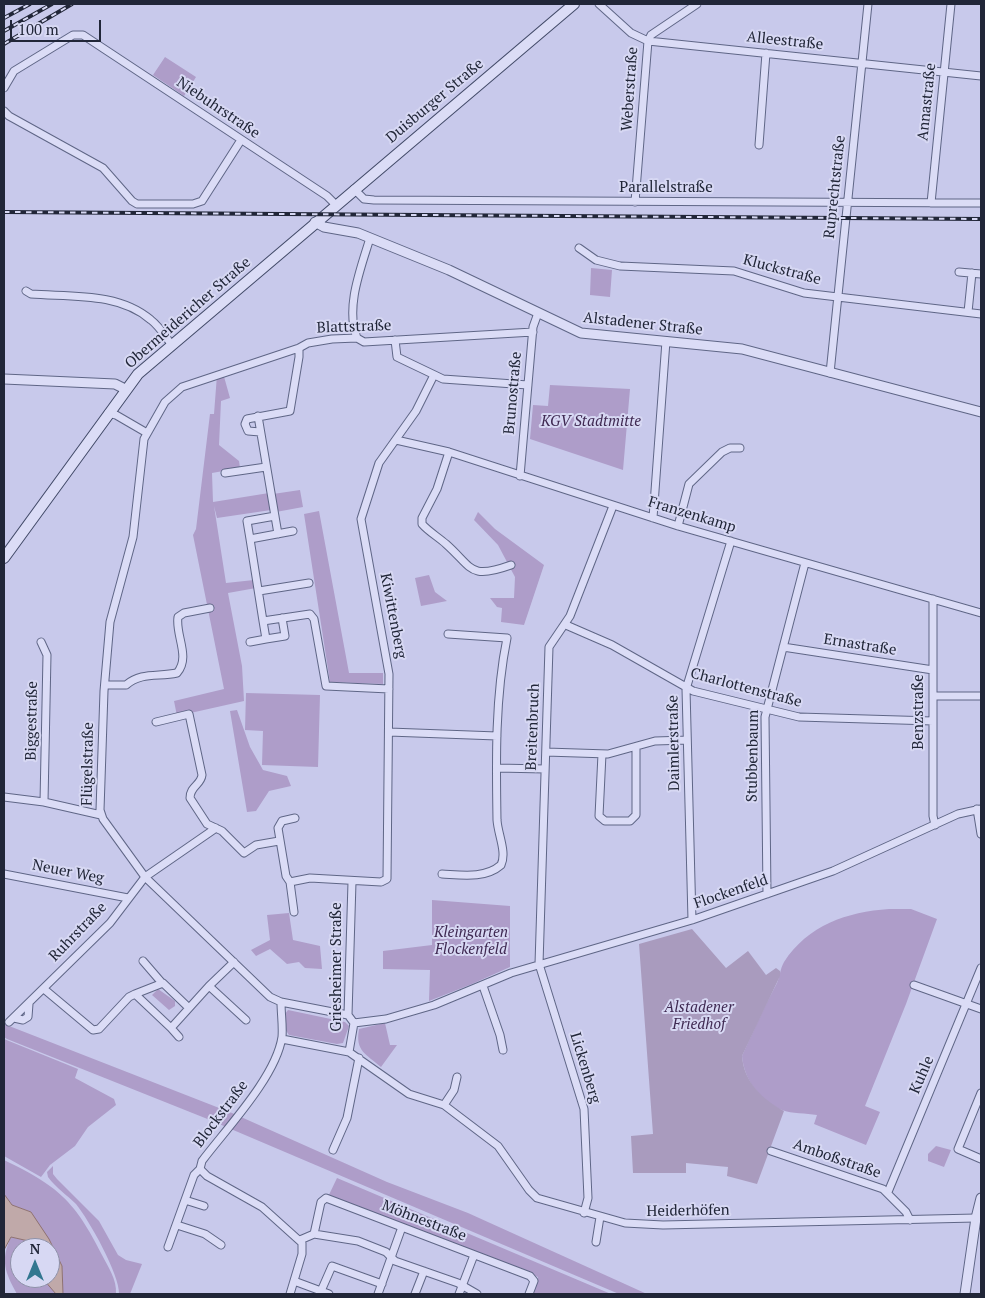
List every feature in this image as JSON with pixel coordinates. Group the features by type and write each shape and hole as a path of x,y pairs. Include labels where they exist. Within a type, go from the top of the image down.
{"main road":[{"name":"Duisburger Straße","path":"315,222 574,4"},
{"name":"Obermeidericher Straße","path":"4,558 125,389 138,374 315,222"}],"street":[{"name":"Alleestraße","path":"599,4 631,34 648,41 981,76"},
{"name":"Weberstraße","path":"635,202 648,41 651,35 697,4"},
{"name":"Ruprechtstraße","path":"830,373 868,4"},
{"name":"Annastraße","path":"931,203 951,4"},
{"name":"Niebuhrstraße","path":"4,88 14,71 74,35 83,35 327,196 336,205"},
{"path":"759,146 766,53"},
{"path":"4,111 9,116 103,168 132,201 137,204 193,204 202,201 241,140"},
{"name":"Parallelstraße","path":"354,189 364,199 374,200 981,203"},
{"name":"Alstadener Straße","path":"315,222 324,227 346,230 370,238 449,270 585,334 742,348 981,412"},
{"path":"357,338 354,319 355,295 370,238"},
{"name":"Kluckstraße","path":"579,248 590,257 611,264 734,271 795,290 837,297 981,314"},
{"path":"959,272 981,274"},
{"path":"968,312 972,273"},
{"path":"26,291 31,294 96,298 130,306 152,320 172,344"},
{"name":"Brunostraße","path":"520,476 533,332 538,313"},
{"name":"Blattstraße","path":"147,433 168,398 182,387 313,342 357,338 361,342 533,332"},
{"path":"395,340 397,357 434,376 447,379 528,385"},
{"path":"653,518 666,341"},
{"path":"260,432 250,432 245,426 248,418 290,411 299,357 298,348"},
{"name":"Kiwittenberg","path":"352,882 386,881 389,689 387,658 361,521 376,468 416,411 434,376"},
{"path":"4,379 115,384 125,389"},
{"path":"108,413 116,415 147,433"},
{"path":"258,416 278,534"},
{"name":"Flügelstraße","path":"147,433 142,444 133,537 110,622 105,685 101,815 145,878 270,997 281,1002 348,1015"},
{"name":"Franzenkamp","path":"396,440 449,452 678,526 981,612"},
{"path":"678,526 689,484 722,452 730,448 740,448"},
{"path":"449,452 437,489 422,518 422,524 446,544 470,570 482,572 511,565"},
{"path":"225,474 266,467"},
{"name":"Breitenbruch","path":"539,964 549,646 566,625 613,506"},
{"path":"266,639 247,521 275,516"},
{"path":"250,539 293,531"},
{"name":"Daimlerstraße","path":"692,920 686,689 731,541"},
{"name":"Stubbenbaum","path":"768,894 766,709 805,563"},
{"path":"259,592 308,583"},
{"name":"Benzstraße","path":"933,599 933,816 935,824"},
{"path":"105,685 126,685 134,678 176,673 183,658 178,617 184,613 210,608"},
{"path":"263,621 307,614 314,617 326,686 389,689"},
{"path":"250,642 285,636 282,618"},
{"name":"Charlottenstraße","path":"566,625 612,645 686,689 802,717 933,721"},
{"path":"442,874 471,876 493,871 502,863 502,849 497,826 497,768 502,671 507,638 448,634"},
{"name":"Biggestraße","path":"40,642 47,658 44,802"},
{"name":"Ernastraße","path":"782,647 933,670"},
{"path":"933,696 981,696"},
{"path":"156,722 189,714 202,775 200,782 191,791 190,798 207,824 222,831 244,853 256,845 279,842"},
{"path":"388,732 498,736"},
{"path":"546,752 616,753 659,741 687,740"},
{"path":"602,754 599,816 605,821 630,821 636,816 636,747"},
{"path":"497,768 545,769"},
{"path":"4,797 44,802 101,815"},
{"path":"979,809 981,834"},
{"name":"Flockenfeld","path":"354,1023 386,1019 445,1002 511,973 692,920 768,894 833,871 958,814 979,809"},
{"path":"294,912 290,882 286,876 279,842 279,823 295,818"},
{"name":"Ruhrstraße","path":"11,1020 110,923 145,878 216,828"},
{"name":"Neuer Weg","path":"4,874 128,898"},
{"path":"290,882 310,878 345,879 352,882"},
{"name":"Griesheimer Straße","path":"349,1052 354,1023 348,1015 352,882"},
{"path":"143,961 159,977 162,983 189,1008"},
{"path":"171,1028 209,986 234,962"},
{"name":"Lickenberg","path":"539,964 584,1109 588,1198 584,1212"},
{"name":"Kuhle","path":"888,1192 981,968"},
{"path":"44,989 95,1030 100,1029 129,997 162,983"},
{"path":"914,985 981,1009"},
{"path":"209,986 246,1020"},
{"path":"483,986 500,1035 503,1050"},
{"path":"135,994 179,1037"},
{"name":"Blockstraße","path":"281,1002 282,1039 266,1076 202,1161 200,1170 206,1176 262,1206 300,1240"},
{"name":"Heiderhöfen","path":"282,1039 349,1052 408,1094 444,1105 498,1146 534,1195 545,1202 600,1217 625,1223 647,1225 976,1218"},
{"path":"334,1150 347,1118 359,1058"},
{"path":"444,1105 454,1090 457,1077"},
{"path":"981,1093 958,1149 981,1159"},
{"name":"Amboßstraße","path":"771,1151 888,1192 910,1220"},
{"path":"168,1247 194,1175 200,1170"},
{"name":"Möhnestraße","path":"314,1234 321,1202 324,1198 533,1278 529,1294"},
{"path":"965,1294 976,1218 981,1198"},
{"path":"185,1200 204,1206"},
{"path":"596,1242 600,1217"},
{"path":"177,1225 206,1234 221,1245"},
{"path":"378,1294 402,1227"},
{"path":"290,1294 304,1248 300,1240 314,1234 358,1241 386,1252 391,1257 424,1271 462,1285 477,1294"},
{"path":"459,1294 474,1255"},
{"path":"321,1291 332,1266 382,1284"},
{"path":"415,1294 424,1271"},
{"path":"294,1281 330,1294"}],"green space":[{"path":"165,57 196,77 184,96 153,75"},
{"path":"591,268 612,270 610,297 590,295"},
{"path":"223,373 230,398 221,401 219,445 239,461 240,468 212,473 213,502 269,493 271,510 217,518 214,506 226,583 254,580 256,588 228,593 242,666 244,701 177,716 174,701 224,689 193,535 196,529 210,414 214,414 217,375"},
{"name":"KGV Stadtmitte","path":"550,385 630,389 623,470 530,439 533,405 548,406"},
{"path":"300,490 303,507 276,512 273,494"},
{"path":"319,511 349,673 383,673 383,684 330,682 304,514"},
{"path":"478,512 495,529 544,565 524,625 501,622 502,608 497,607 490,598 514,598 515,577 498,545 474,520"},
{"path":"429,575 435,592 447,601 421,606 415,578"},
{"path":"246,693 320,695 318,767 262,765 263,731 245,730"},
{"path":"237,710 250,747 263,770 287,776 291,786 269,791 256,811 247,812 230,711"},
{"name":"Kleingarten Flockenfeld","path":"432,900 510,906 510,967 429,1001 430,970 383,969 383,951 432,945"},
{"path":"889,909 911,909 937,919 906,1004 865,1106 880,1112 866,1145 814,1124 817,1115 782,1110 767,1101 754,1089 743,1065 742,1056 777,983 784,962 794,949 817,930 844,917"},
{"path":"289,913 293,940 320,946 322,969 305,968 299,962 287,964 270,949 256,956 251,950 270,940 267,915"},
{"name":"Alstadener Friedhof","path":"692,929 726,968 748,951 766,975 776,968 780,971 780,976 742,1056 743,1065 750,1082 768,1101 784,1111 757,1184 727,1176 728,1167 686,1163 686,1173 633,1173 631,1136 653,1134 639,944"},
{"path":"158,989 175,1001 175,1006 169,1010 152,995"},
{"path":"288,1010 345,1022 349,1026 343,1043 337,1044 289,1035 285,1029 285,1014"},
{"path":"385,1023 390,1045 397,1045 381,1067 366,1055 360,1047 358,1036 359,1029"},
{"path":"4,1024 232,1113 387,1182 468,1213 647,1294 619,1294 205,1118 7,1039 4,1037"},
{"path":"4,1039 78,1069 75,1078 114,1099 116,1105 88,1127 75,1146 50,1165 41,1177 4,1156"},
{"path":"936,1146 951,1150 944,1167 928,1161 928,1154"},
{"path":"4,1160 52,1187 73,1208 92,1236 114,1278 116,1294 63,1294 60,1238 46,1238 31,1212 12,1205 4,1194"},
{"path":"53,1166 53,1174 99,1221 118,1255 126,1260 142,1264 130,1294 119,1294 115,1274 88,1222 76,1204 48,1177 47,1172"},
{"path":"337,1178 611,1294 532,1294 538,1277 327,1199"},
{"path":"10,1240 10,1281 5,1266"},
{"path":"14,1288 52,1288 56,1294 17,1294"}],"shaded area":[{"path":"4,1194 12,1205 31,1212 48,1238 11,1237 4,1250"},
{"path":"60,1262 62,1266 63,1294 56,1294 51,1288 60,1288"}],"railway":[{"path":"4,18 30,4"},
{"path":"4,31 52,4"},
{"path":"4,44 72,4"},
{"path":"4,212 981,219"}]}
